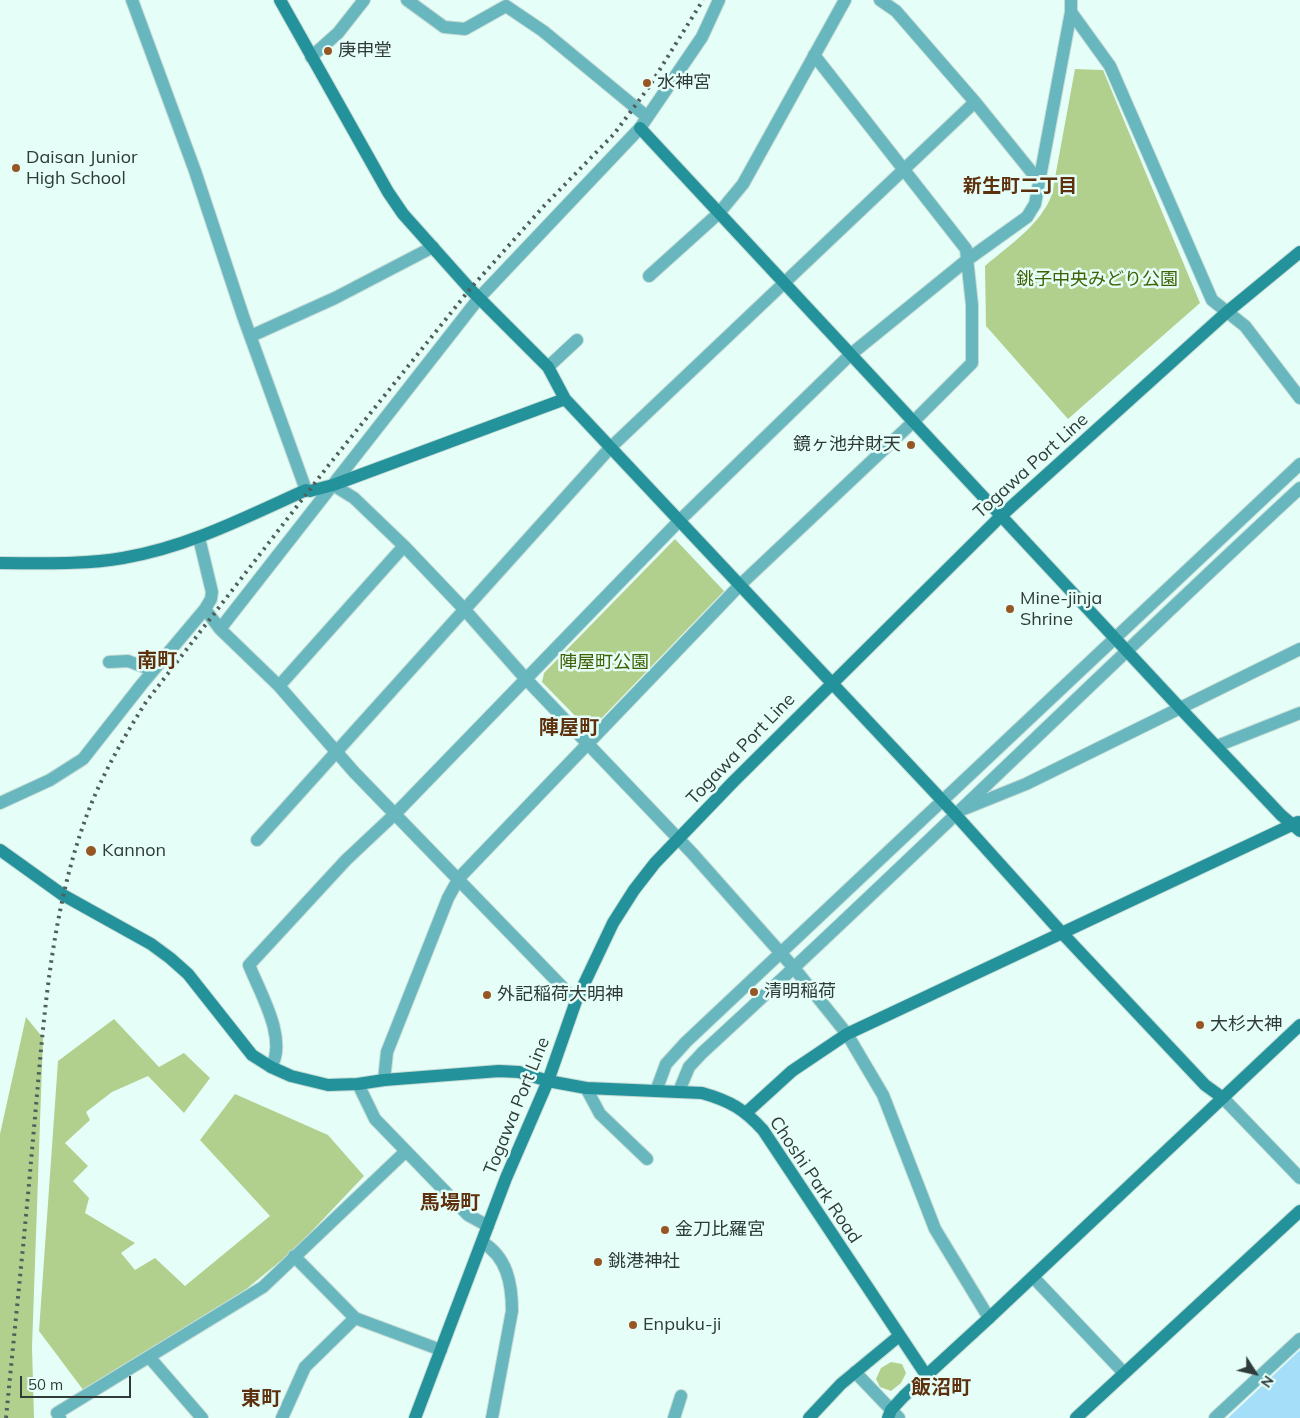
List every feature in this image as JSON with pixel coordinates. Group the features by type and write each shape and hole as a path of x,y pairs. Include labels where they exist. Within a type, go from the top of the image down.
{"street":[{"path":"132,0 195,171 306,490"},
{"path":"280,0 388,192 403,214 479,298 548,367 564,399 942,800 1062,933 1205,1085 1223,1098 1300,1178"},
{"path":"312,57 338,32 364,0"},
{"path":"407,0 444,27 465,29 506,6 543,31 646,116"},
{"path":"220,630 479,298 640,128 646,116 702,37 720,0"},
{"path":"649,276 718,213 743,184 844,0"},
{"path":"880,0 896,11 975,102 1038,180"},
{"path":"271,1067 278,1043 249,966 346,860 396,813 679,521 850,355 967,260 1027,217 1035,204 1071,6"},
{"path":"1071,6 1110,66 1212,300 1245,326 1300,398"},
{"path":"384,1080 387,1052 448,898 458,878 740,585 913,422 972,363 972,305 966,248 905,168 814,55"},
{"path":"257,840 335,751 610,448 975,102"},
{"path":"640,128 1179,707 1216,746 1298,825 847,1034 819,1051 792,1071 747,1112"},
{"path":"251,336 335,298 433,247"},
{"name":"Togawa Port Line","path":"415,1418 488,1226 548,1081 576,1001 613,923 634,890 678,838 831,682 1002,515 1228,312 1300,252"},
{"path":"548,367 577,340"},
{"path":"0,563 78,562 123,558 199,538 306,490 310,491 333,484 564,399"},
{"path":"656,1090 663,1070 674,1054 1300,464"},
{"path":"333,484 354,498 404,546 464,609 525,678 678,838 794,968 847,1034 883,1095 936,1230 989,1318"},
{"path":"679,1091 682,1079 695,1060 794,968 1127,649 1300,488"},
{"path":"0,803 50,780 83,759 152,670 205,609 211,599 212,592 199,538"},
{"path":"279,686 404,546"},
{"path":"205,609 220,630 279,686 335,751 576,1001"},
{"path":"954,813 1026,784 1300,649"},
{"path":"108,662 128,661 152,670"},
{"path":"1216,746 1300,713"},
{"name":"Choshi Park Road","path":"0,850 63,895 151,944 170,958 188,974 252,1055 271,1067 308,1082 328,1085 358,1084 384,1080 500,1071 519,1072 548,1081 586,1088 702,1093 718,1098 747,1112 763,1130 926,1375"},
{"path":"855,1372 893,1415 926,1375 1033,1277 1300,1025"},
{"path":"358,1084 375,1119 405,1152 468,1215 488,1226"},
{"path":"586,1088 600,1114 647,1159"},
{"path":"60,1418 58,1413 263,1287 405,1152"},
{"path":"1076,1418 1300,1211"},
{"path":"482,1242 501,1256 512,1296 512,1311 492,1418"},
{"path":"294,1256 355,1318 441,1350"},
{"path":"1033,1277 1124,1373"},
{"path":"282,1418 305,1367 355,1318"},
{"path":"809,1418 855,1372 899,1336"},
{"path":"1215,1418 1300,1339"},
{"path":"150,1358 202,1418"},
{"path":"674,1418 681,1396"}],"green space":[{"name":"銚子中央みどり公園","path":"1075,69 1103,70 1200,303 1068,419 986,326 985,266 1023,234 1047,205 1052,194"},
{"name":"陣屋町公園","path":"675,539 724,591 593,727 586,727 542,682 544,673"},
{"path":"26,1017 43,1038 32,1347 34,1418 0,1418 0,1134"},
{"path":"114,1019 159,1067 184,1053 210,1078 184,1113 148,1076 112,1092 86,1112 90,1120 65,1143 88,1166 73,1181 89,1198 85,1213 135,1243 121,1253 135,1270 155,1258 185,1286 270,1216 200,1140 235,1094 328,1135 364,1176 294,1250 245,1290 84,1391 39,1331 58,1061"},
{"path":"891,1362 902,1364 906,1373 901,1383 891,1391 880,1387 876,1379 881,1368"}],"water":[{"path":"1300,1350 1300,1418 1228,1418"}],"railway":[{"path":"6,1418 49,979 62,900 72,862 84,823 104,776 146,702 328,466 470,289 544,206 614,134 649,87 703,0"}],"place":[{"name":"庚申堂","path":"328,51"},
{"name":"水神宮","path":"647,83"},
{"name":"Daisan Junior High School","path":"16,168"},
{"name":"鏡ヶ池弁財天","path":"911,445"},
{"name":"Mine-jinja Shrine","path":"1010,609"},
{"name":"Kannon","path":"91,851"},
{"name":"清明稲荷","path":"754,992"},
{"name":"外記稲荷大明神","path":"487,995"},
{"name":"大杉大神","path":"1200,1025"},
{"name":"金刀比羅宮","path":"665,1230"},
{"name":"銚港神社","path":"598,1262"},
{"name":"Enpuku-ji","path":"633,1325"}],"district":[{"name":"新生町二丁目","path":"1020,186"},
{"name":"南町","path":"157,661"},
{"name":"陣屋町","path":"569,728"},
{"name":"馬場町","path":"450,1203"},
{"name":"飯沼町","path":"941,1388"},
{"name":"東町","path":"261,1399"}]}
